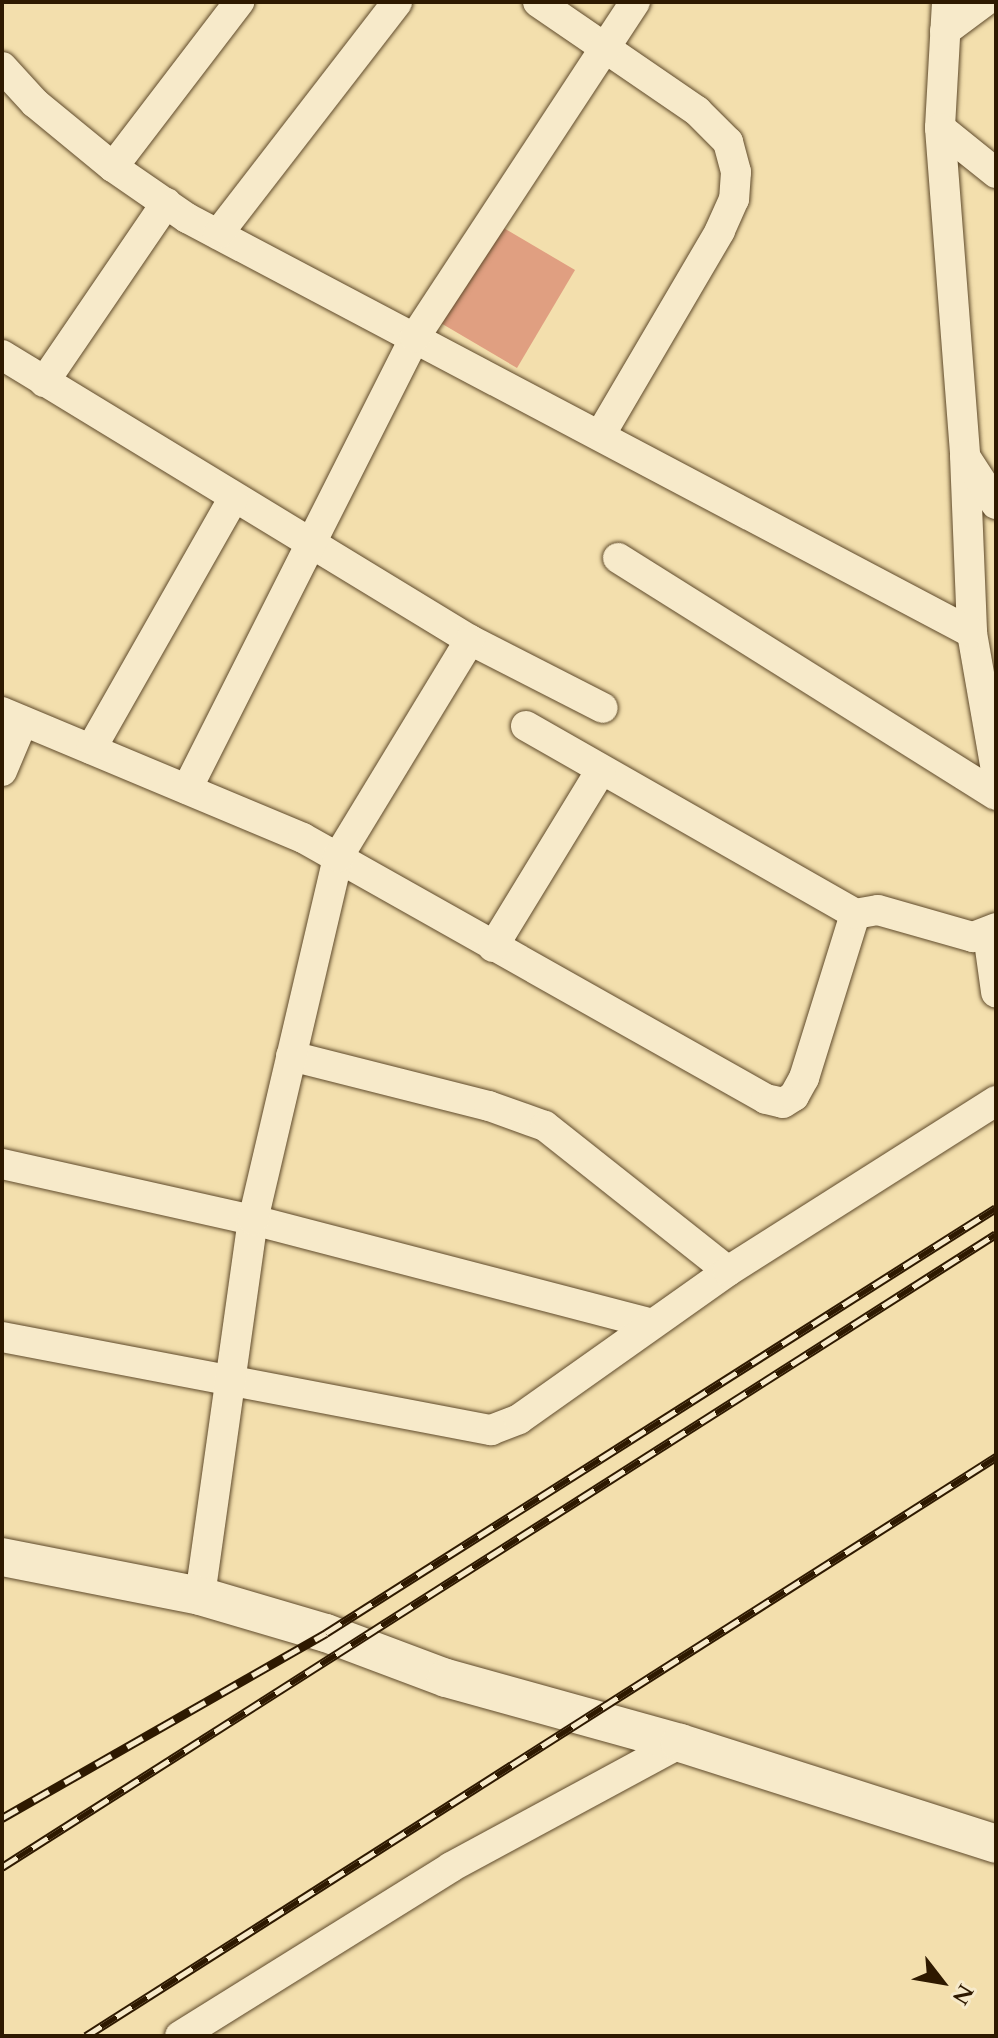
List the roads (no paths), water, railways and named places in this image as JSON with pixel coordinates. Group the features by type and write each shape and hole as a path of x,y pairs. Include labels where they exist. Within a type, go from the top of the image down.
{"street":[{"path":"113,167 239,2"},
{"path":"218,234 397,2"},
{"path":"538,2 697,111 728,142 736,172 734,199 720,231 601,434"},
{"path":"187,789 415,337 635,2"},
{"path":"984,2 946,17 940,128 965,456 972,633 996,771"},
{"path":"2,67 35,103 113,167 218,234 972,633"},
{"path":"940,128 996,173"},
{"path":"44,382 166,203"},
{"path":"2,355 233,499 470,640 603,708"},
{"path":"965,456 996,504"},
{"path":"91,749 233,499"},
{"path":"618,558 996,795"},
{"path":"200,1596 253,1220 338,857 470,640"},
{"path":"2,771 12,716 187,789 338,857 766,1099 783,1103 794,1096 804,1078 855,914"},
{"path":"526,726 855,914 878,910 973,937 992,931 996,992"},
{"path":"493,947 601,770"},
{"path":"291,1056 489,1106 545,1126 728,1271"},
{"path":"2,1337 230,1383 491,1430 519,1419 728,1271 996,1101"},
{"path":"2,1164 253,1220 652,1324"},
{"path":"2,1557 200,1596 326,1633 446,1678 680,1743 996,1844"},
{"path":"180,2036 451,1867 680,1743"}],"railway":[{"path":"2,1818 326,1633 996,1208"},
{"path":"2,1867 996,1234"},
{"path":"86,2036 996,1457"}]}
